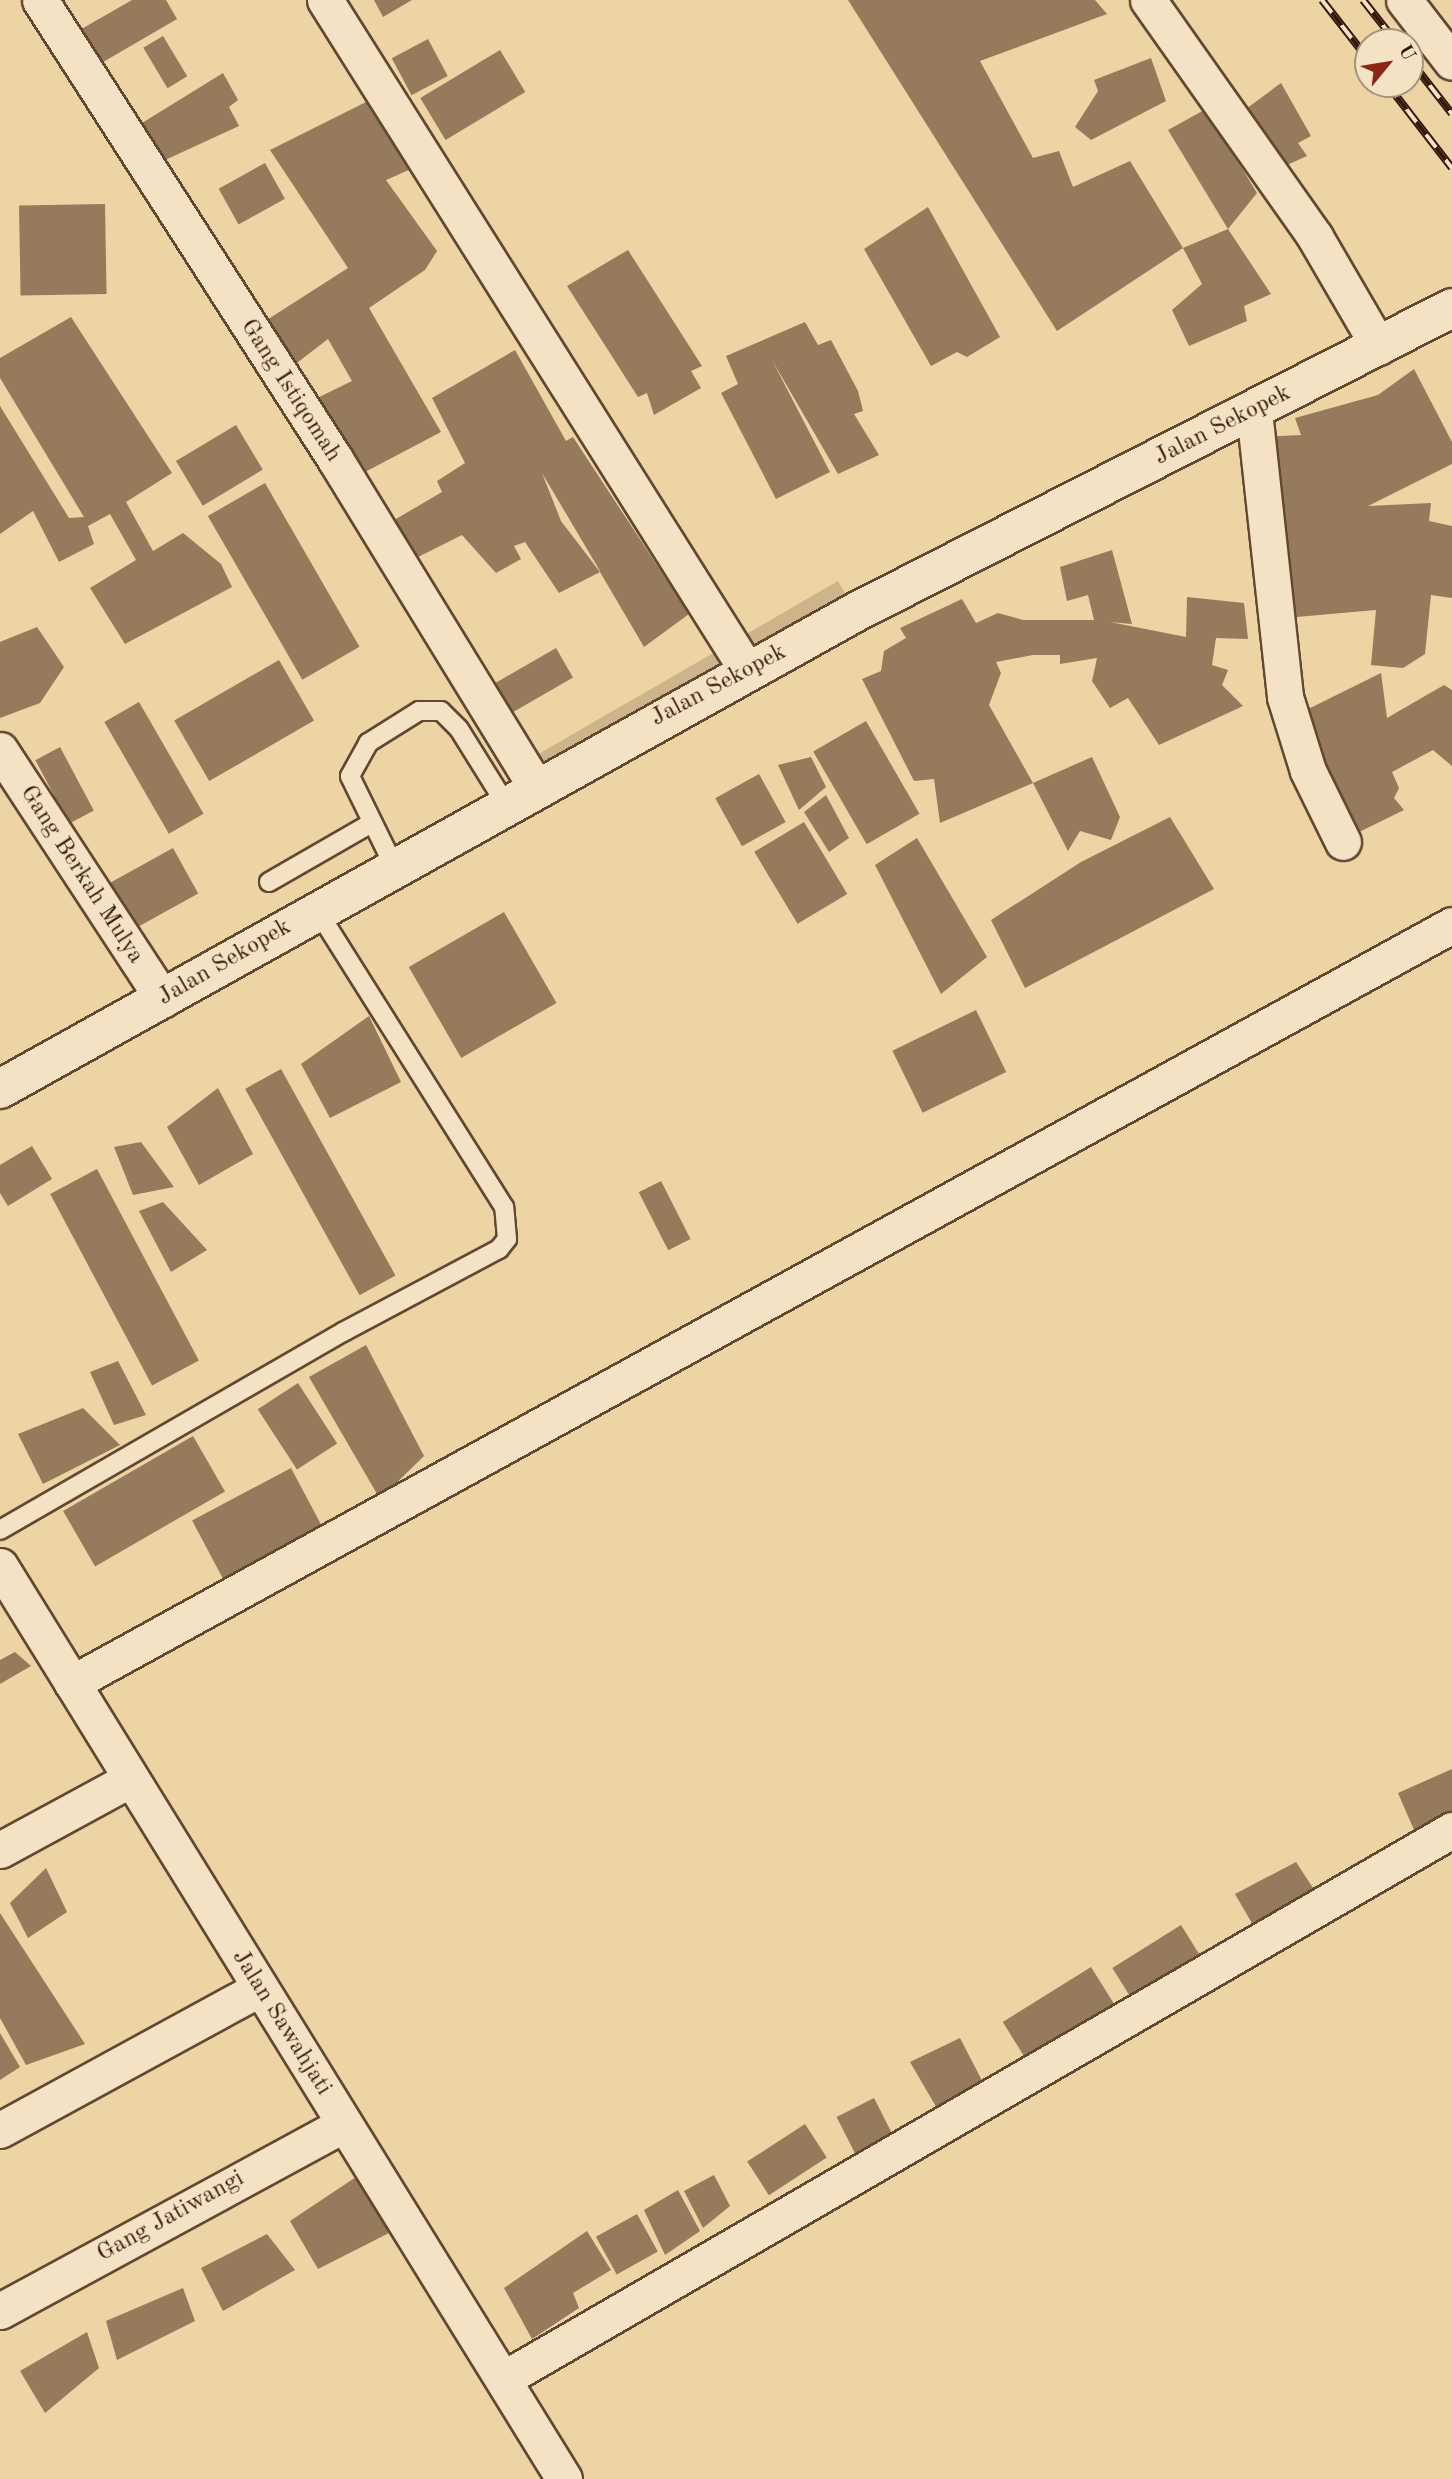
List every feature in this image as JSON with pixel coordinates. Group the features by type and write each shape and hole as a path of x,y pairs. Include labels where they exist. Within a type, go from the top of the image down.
{"street":[{"name":"Gang Istiqomah","path":"40,0 335,459 520,794"},
{"path":"325,0 747,670"},
{"path":"1148,0 1315,237 1379,346"},
{"path":"1404,0 1452,62"},
{"name":"Jalan Sekopek","path":"0,1089 153,984 317,910 520,794 747,670 1452,308"},
{"path":"1254,411 1285,697 1308,771 1343,842"},
{"name":"Gang Berkah Mulya","path":"0,750 153,984"},
{"path":"72,1684 1452,925"},
{"name":"Jalan Sawahjati","path":"0,1566 343,2125 505,2378 564,2479"},
{"path":"0,1850 131,1779"},
{"path":"505,2378 1452,1830"},
{"path":"0,2130 259,1989"},
{"name":"Gang Jatiwangi","path":"0,2311 343,2125"}],"lane":[{"path":"394,866 370,824 350,776 368,743 419,711 442,711 520,794"},
{"path":"269,882 370,824"},
{"path":"0,1530 342,1332 499,1249 508,1239 504,1207 317,910"}],"shaded area":[{"path":"838,581 856,612 539,795 521,764"}],"building":[{"path":"132,0 166,0 177,19 98,65 78,31"},
{"path":"374,0 412,0 383,17"},
{"path":"848,0 1095,0 1107,14 980,61 1033,158 1059,151 1073,187 1130,161 1183,248 1057,331"},
{"path":"163,36 187,76 167,88 143,48"},
{"path":"428,39 448,76 412,95 392,58"},
{"path":"500,50 525,92 446,140 420,98"},
{"path":"1151,58 1166,101 1091,140 1075,127 1098,91 1094,80"},
{"path":"223,73 238,100 229,107 239,126 163,161 142,123"},
{"path":"1281,83 1311,136 1298,143 1307,156 1278,169 1239,114"},
{"path":"374,98 411,169 386,180 437,251 425,270 369,308 441,432 365,472 307,403 352,381 328,339 289,369 259,325 348,268 270,150"},
{"path":"1206,109 1257,193 1228,229 1168,130"},
{"path":"265,163 285,199 239,225 219,189"},
{"path":"105,204 107,294 21,295 19,206"},
{"path":"928,207 1000,337 967,357 957,352 931,366 864,249"},
{"path":"1228,229 1271,294 1244,306 1247,321 1189,346 1172,310 1202,284 1183,248"},
{"path":"628,250 702,366 691,371 701,388 654,415 647,393 638,397 567,286"},
{"path":"71,317 172,473 126,502 153,551 183,533 221,564 232,587 125,644 90,588 136,560 110,514 88,526 94,544 59,562 33,511 0,534 0,406 69,518 84,517 0,378 0,358"},
{"path":"805,322 818,345 831,340 858,391 863,411 854,414 879,455 838,474 772,360 830,472 776,499 721,393 738,384 726,356"},
{"path":"515,350 566,441 573,437 689,614 644,647 600,572 559,593 525,542 514,546 521,559 496,573 462,535 406,563 384,526 442,492 437,481 465,463 432,398","holes":["542,473 600,572 561,521"]},
{"path":"1414,369 1452,442 1452,464 1368,506 1431,503 1429,521 1452,526 1452,598 1431,595 1425,654 1403,668 1371,665 1376,610 1285,618 1261,437 1301,435 1295,418 1378,395"},
{"path":"236,425 263,470 203,506 176,461"},
{"path":"265,483 360,647 302,680 208,516"},
{"path":"1112,550 1132,624 1110,622 1186,637 1187,597 1244,603 1248,639 1216,638 1212,665 1228,670 1222,685 1243,706 1159,745 1128,698 1110,708 1092,681 1097,658 1060,664 1060,655 1033,655 996,662 1001,673 989,705 1033,783 940,823 934,779 914,781 862,679 881,671 884,651 906,638 900,628 962,599 976,623 998,613 1023,620 1094,620 1088,595 1067,601 1060,567"},
{"path":"37,627 64,667 40,703 0,718 0,642"},
{"path":"556,648 573,677 512,713 495,684"},
{"path":"279,660 314,721 209,781 174,720"},
{"path":"1381,673 1387,718 1444,685 1452,690 1452,766 1433,750 1392,772 1399,788 1394,798 1404,810 1351,836 1296,715"},
{"path":"139,702 204,814 169,834 104,722"},
{"path":"866,721 920,814 867,844 813,752"},
{"path":"60,747 94,811 69,824 35,760"},
{"path":"811,757 826,787 799,810 778,765"},
{"path":"1092,757 1120,817 1111,840 1080,831 1068,851 1033,783"},
{"path":"759,774 786,822 742,846 715,798"},
{"path":"826,795 849,838 829,852 804,812"},
{"path":"1170,817 1214,889 1025,988 991,920 1081,862"},
{"path":"804,822 847,894 798,924 754,852"},
{"path":"917,838 987,957 941,994 875,865"},
{"path":"173,848 198,893 130,931 105,886"},
{"path":"504,912 556,1003 461,1058 409,967"},
{"path":"976,1010 1006,1072 923,1113 892,1051"},
{"path":"369,1016 401,1082 330,1118 301,1064"},
{"path":"281,1069 395,1275 360,1295 245,1089"},
{"path":"218,1088 253,1154 199,1185 167,1127"},
{"path":"141,1142 174,1187 133,1195 114,1147"},
{"path":"32,1146 52,1179 8,1206 0,1193 0,1165"},
{"path":"97,1169 199,1361 152,1385 50,1194"},
{"path":"661,1181 691,1239 668,1250 639,1192"},
{"path":"163,1202 207,1250 171,1272 139,1211"},
{"path":"366,1345 424,1456 380,1499 309,1377"},
{"path":"118,1361 146,1415 114,1425 90,1372"},
{"path":"298,1383 337,1443 297,1470 258,1409"},
{"path":"83,1408 120,1445 43,1484 18,1434"},
{"path":"193,1436 225,1491 95,1566 63,1511"},
{"path":"291,1468 323,1529 225,1582 192,1521"},
{"path":"15,1652 31,1666 0,1684 0,1660"},
{"path":"1452,1769 1452,1812 1414,1830 1398,1793"},
{"path":"1296,1862 1313,1888 1253,1925 1235,1894"},
{"path":"46,1868 67,1912 28,1938 10,1903"},
{"path":"0,1913 85,2044 26,2065 0,2018"},
{"path":"1181,1925 1205,1963 1136,2006 1112,1968"},
{"path":"1091,1967 1120,2013 1031,2068 1003,2022"},
{"path":"0,2033 20,2067 0,2080"},
{"path":"960,2038 989,2094 945,2122 910,2062"},
{"path":"874,2098 896,2142 859,2161 837,2117"},
{"path":"805,2124 827,2158 769,2195 747,2162"},
{"path":"362,2173 389,2233 318,2269 290,2221"},
{"path":"714,2175 730,2206 703,2228 684,2191"},
{"path":"678,2190 700,2231 665,2255 644,2210"},
{"path":"637,2214 658,2252 617,2274 596,2237"},
{"path":"587,2231 611,2270 573,2293 579,2308 532,2339 504,2288"},
{"path":"267,2234 295,2270 223,2311 201,2268"},
{"path":"183,2288 195,2321 117,2360 106,2321"},
{"path":"87,2332 99,2368 45,2413 20,2371"}],"railway":[{"path":"1322,0 1354,41"},
{"path":"1363,0 1385,28"},
{"path":"1424,78 1452,114"},
{"path":"1398,98 1452,168"}]}
